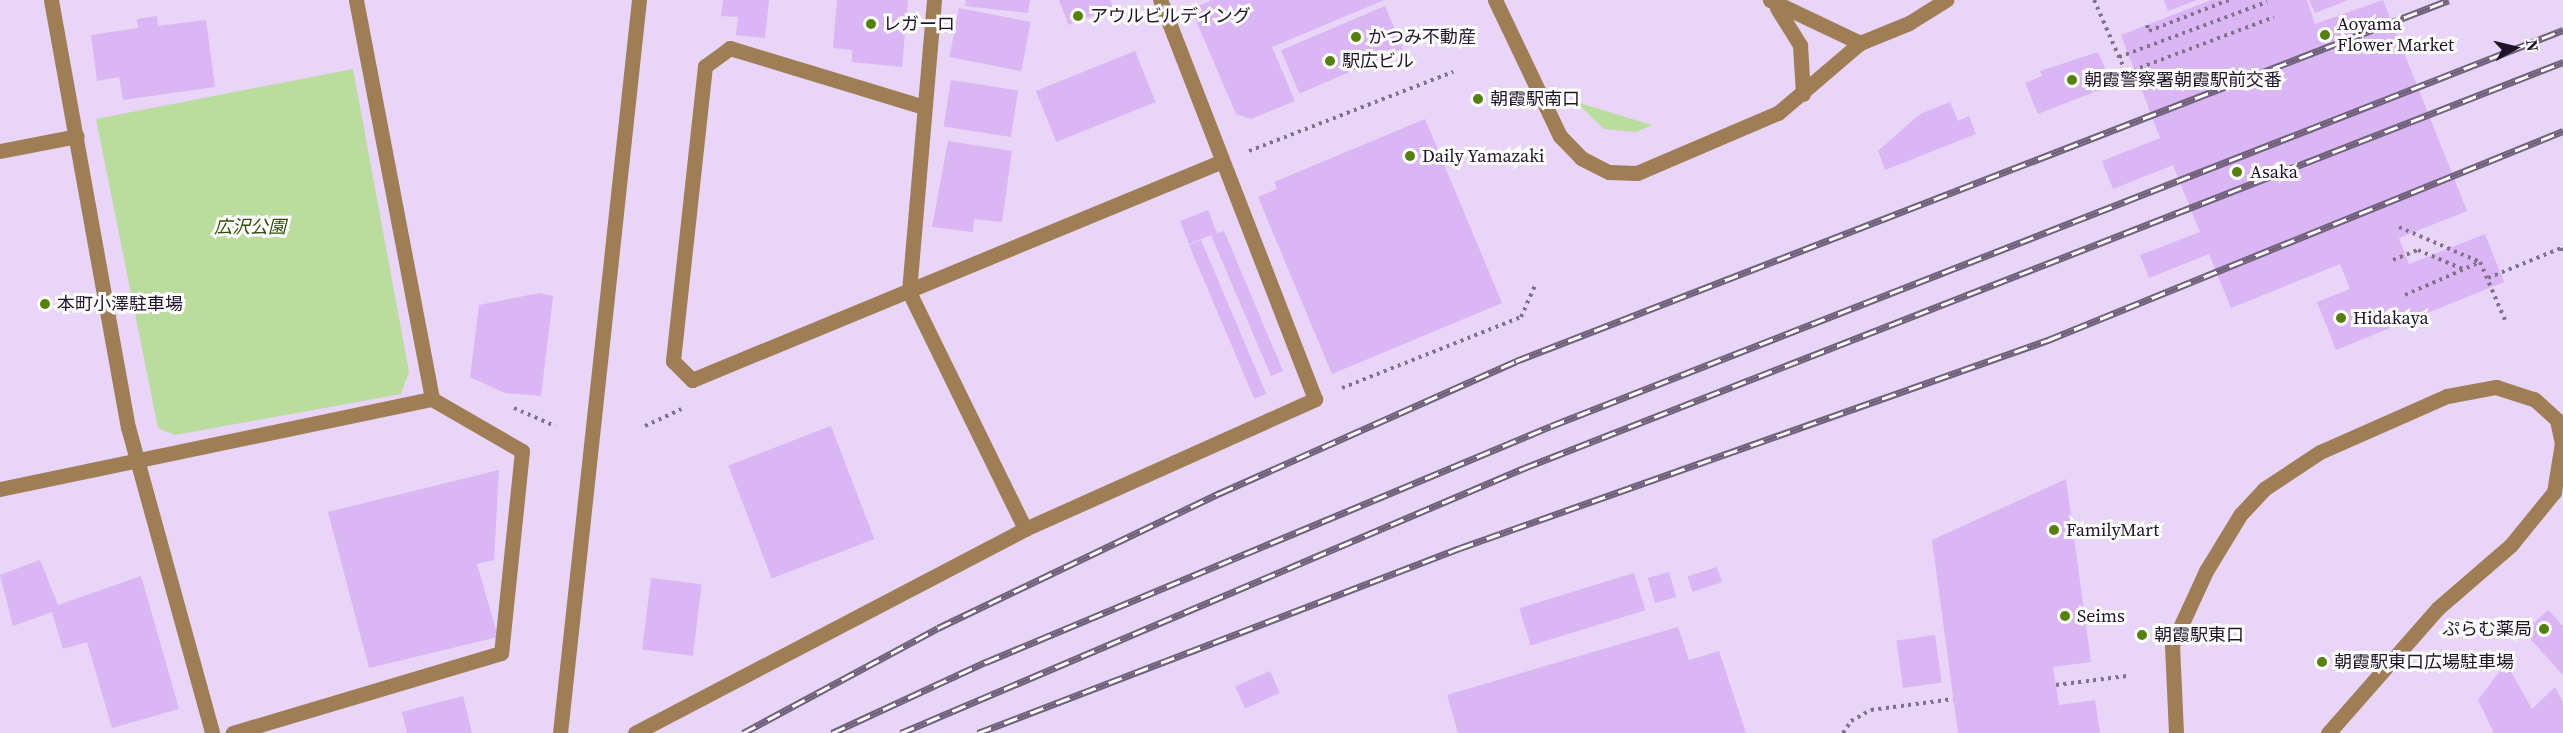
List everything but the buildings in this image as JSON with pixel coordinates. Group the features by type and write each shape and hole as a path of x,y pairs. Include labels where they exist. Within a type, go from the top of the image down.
{"street":[{"path":"51,0 138,461 212,733"},
{"path":"356,0 432,399"},
{"path":"560,733 639,0"},
{"path":"934,0 909,292 1025,529"},
{"path":"635,733 1025,529 1315,399 1220,162 1160,0"},
{"path":"1495,0 1560,136 1581,158 1609,172 1637,173 1778,113 1860,43 1909,23 1946,0"},
{"path":"1772,2 1800,45 1803,94"},
{"path":"1772,2 1860,43"},
{"path":"924,107 730,48 705,66 673,361 692,380 1220,162"},
{"path":"0,151 76,136"},
{"path":"2176,733 2170,684 2172,645 2206,571 2240,515 2264,489 2320,452 2447,396 2496,387 2517,390 2557,420 2562,443 2558,487 2511,545 2438,608 2328,733"},
{"path":"0,489 432,399 522,451 501,653 233,733"}],"path":[{"path":"2094,0 2126,73 2274,17"},
{"path":"2146,25 2149,31 2229,0"},
{"path":"2119,57 2267,2"},
{"path":"1220,162 1453,72"},
{"path":"2399,227 2480,262 2505,320"},
{"path":"2488,278 2561,248 2563,253"},
{"path":"2393,260 2418,250 2464,269"},
{"path":"2405,295 2480,262"},
{"path":"1315,399 1521,318 1536,283"},
{"path":"645,426 664,416"},
{"path":"2056,685 2126,676"},
{"path":"1843,733 1851,721 1871,710 1953,699"}],"green space":[{"name":"広沢公園","path":"353,69 409,372 401,394 175,435 158,428 96,119"},
{"path":"1576,102 1652,125 1636,132 1604,129"}],"railway":[{"path":"743,733 938,628 1220,493 1516,361 2449,0"},
{"path":"832,733 986,662 1551,426 2563,30"},
{"path":"901,733 1524,468 2563,62"},
{"path":"978,733 1460,548 2048,340 2563,131"}],"place":[{"name":"アウルビルディング","path":"1078,16"},
{"name":"レガーロ","path":"871,24"},
{"name":"Aoyama Flower Market","path":"2325,35"},
{"name":"かつみ不動産","path":"1356,37"},
{"name":"駅広ビル","path":"1330,61"},
{"name":"朝霞警察署朝霞駅前交番","path":"2072,80"},
{"name":"朝霞駅南口","path":"1478,99"},
{"name":"Daily Yamazaki","path":"1410,156"},
{"name":"Asaka","path":"2237,172"},
{"name":"本町小澤駐車場","path":"45,304"},
{"name":"Hidakaya","path":"2341,318"},
{"name":"FamilyMart","path":"2054,530"},
{"name":"Seims","path":"2065,616"},
{"name":"ぷらむ薬局","path":"2544,629"},
{"name":"朝霞駅東口","path":"2142,635"},
{"name":"朝霞駅東口広場駐車場","path":"2322,662"}]}
